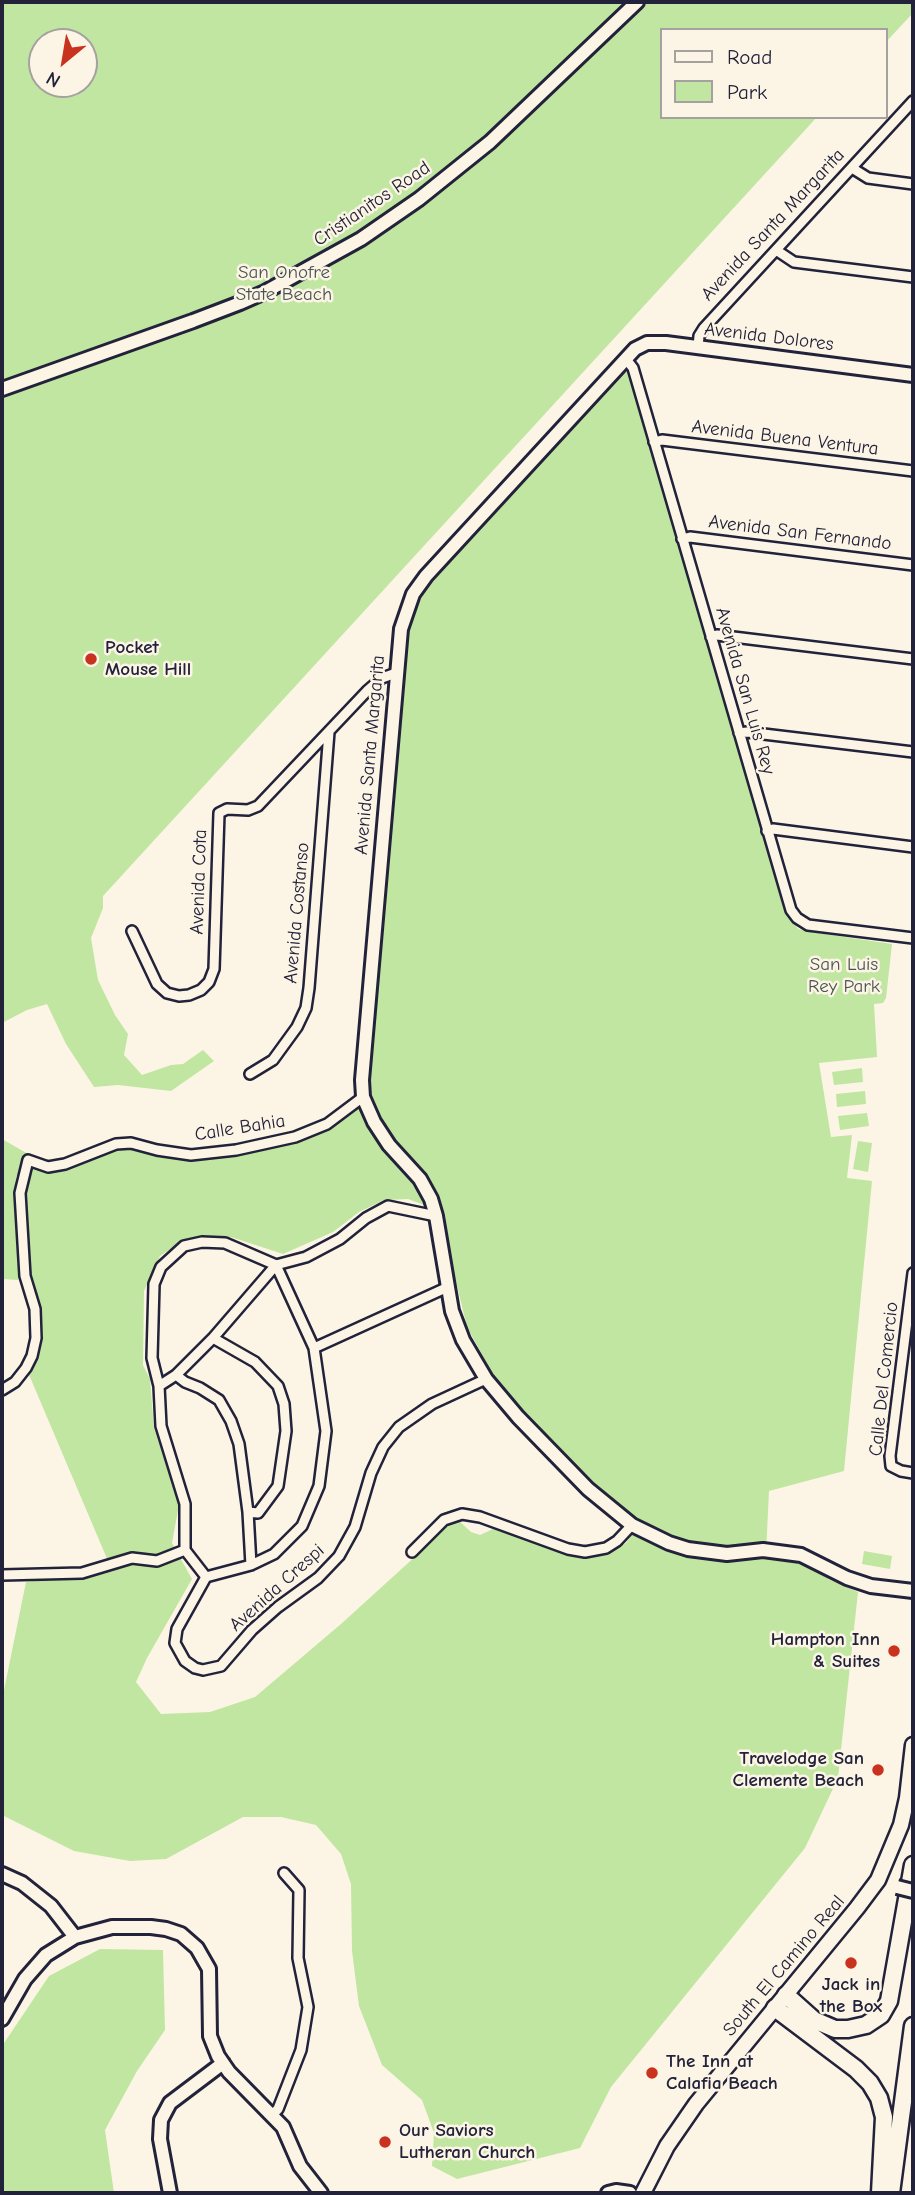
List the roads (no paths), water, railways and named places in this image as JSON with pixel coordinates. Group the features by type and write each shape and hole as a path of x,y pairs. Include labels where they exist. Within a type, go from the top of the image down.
{"highway":[{"path":"786,1995 814,2020 835,2029 866,2025 881,2014 889,2001 913,1865"},
{"path":"775,2008 856,2069 870,2083 879,2098 884,2117 880,2193"},
{"path":"891,2193 913,2026"}],"main road":[{"name":"South El Camino Real","path":"643,2193 667,2146 696,2104 858,1908 878,1880 901,1825 913,1745"}],"street":[{"name":"Cristianitos Road","path":"2,389 240,303 361,239 419,199 490,142 637,2"},
{"name":"Avenida Santa Margarita","path":"698,347 699,336 704,328 913,101"},
{"path":"852,168 868,178 913,184"},
{"path":"776,250 794,262 913,277"},
{"name":"Avenida Dolores","path":"626,359 638,347 647,343 913,374"},
{"name":"Avenida Santa Margarita","path":"626,359 426,576 413,594 405,613 396,673 362,1080 363,1097 373,1122 389,1145 420,1179 431,1199 452,1311 463,1340 486,1379 518,1417 588,1489 632,1525 688,1549 727,1554 763,1550 801,1555 861,1583 913,1591"},
{"name":"Avenida San Luis Rey","path":"626,359 633,368 791,910 808,925 913,938"},
{"name":"Avenida Buena Ventura","path":"654,442 662,440 913,471"},
{"name":"Avenida San Fernando","path":"682,538 913,565"},
{"path":"711,637 717,635 913,659"},
{"name":"Avenida Cota","path":"132,931 157,984 167,992 179,996 201,990 209,982 214,969 219,813 227,809 248,810 258,806 367,691 382,678 396,673"},
{"name":"Avenida Costanso","path":"250,1074 273,1060 297,1027 306,1008 330,732"},
{"path":"739,733 913,752"},
{"path":"767,831 773,829 913,846"},
{"name":"Calle Bahia","path":"2,1390 15,1382 26,1368 36,1338 35,1309 25,1276 20,1193 28,1160 48,1167 65,1164 117,1144 131,1143 191,1155 236,1150 295,1138 327,1124 363,1097"},
{"path":"159,1386 176,1375 213,1338 276,1265 306,1257 340,1240 366,1218 388,1206 436,1216"},
{"path":"202,1241 225,1243 276,1265 314,1348 326,1431 319,1486 302,1526 274,1554 251,1565 206,1577 185,1550 185,1504 161,1426 159,1386 152,1358 153,1284 165,1261 184,1247 202,1241"},
{"name":"Calle Del Comercio","path":"913,1273 890,1456 891,1466 913,1473"},
{"path":"314,1348 448,1287"},
{"path":"213,1338 255,1362 278,1386 284,1404 286,1431 278,1486 258,1513 248,1511"},
{"path":"176,1375 219,1400 231,1421 239,1444 248,1511 251,1565"},
{"name":"Avenida Crespi","path":"206,1577 177,1629 175,1643 185,1661 203,1670 221,1665 252,1630 318,1578 340,1556 355,1527 371,1473 383,1447 399,1427 432,1405 486,1379"},
{"path":"412,1552 443,1520 462,1514 480,1517 568,1549 585,1552 606,1548 632,1525"},
{"path":"2,1575 82,1573 132,1558 157,1560 185,1550"},
{"path":"272,2115 278,2109 301,2050 308,2007 298,1958 299,1890 284,1873"},
{"path":"2,1874 22,1883 51,1906 75,1937"},
{"path":"878,1880 913,1891"},
{"path":"2,2019 25,1979 46,1955 75,1937 112,1927 151,1927 166,1929 190,1940 204,1957 209,1969 210,2036 223,2063 284,2127 300,2166 321,2193"},
{"path":"170,2193 160,2139 161,2120 170,2103 223,2063"},
{"path":"608,2193 630,2193"}],"place":[{"name":"Pocket Mouse Hill","path":"91,659"},
{"name":"Hampton Inn & Suites","path":"894,1651"},
{"name":"Travelodge San Clemente Beach","path":"878,1770"},
{"name":"Jack in the Box","path":"851,1963"},
{"name":"The Inn at Calafia Beach","path":"652,2073"},
{"name":"Our Saviors Lutheran Church","path":"385,2142"}],"park label":[{"name":"San Onofre State Beach","path":"284,284"},
{"name":"San Luis Rey Park","path":"844,976"}]}
